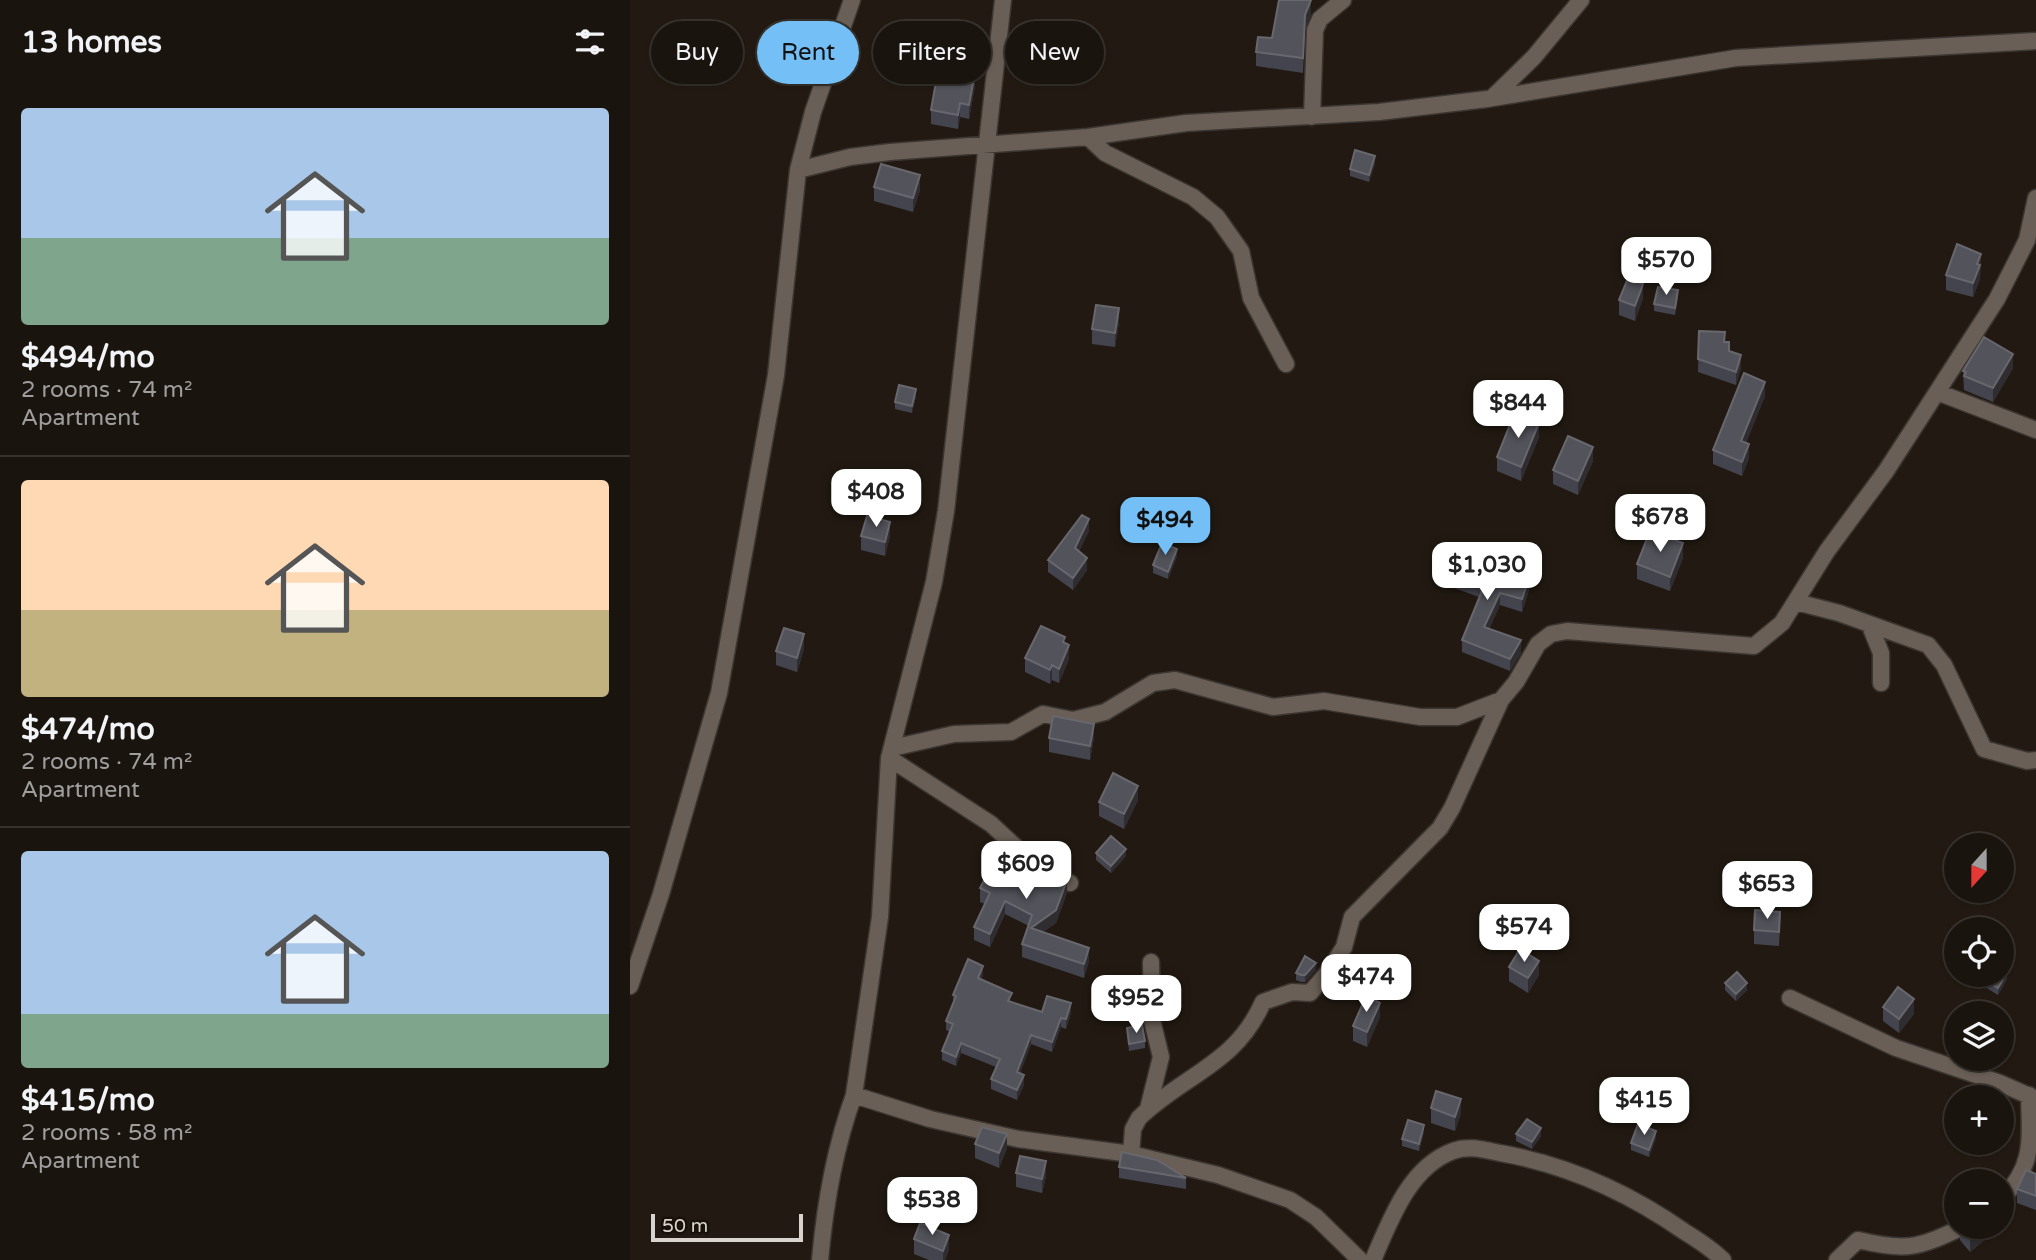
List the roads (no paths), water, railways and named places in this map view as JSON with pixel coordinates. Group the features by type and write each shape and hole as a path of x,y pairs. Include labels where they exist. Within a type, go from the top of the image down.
{"street":[{"path":"630,986 661,894 719,693 776,375 798,170 813,111 852,0"},
{"path":"820,1260 827,1198 844,1122 854,1095 880,917 890,753 934,582 946,511 1003,0"},
{"path":"1312,117 1315,30 1320,19 1343,0"},
{"path":"1493,97 1534,57 1581,0"},
{"path":"798,170 850,157 989,142 1088,137 1185,123 1312,117 1493,97 1736,58 1936,49 1979,42 2036,41"},
{"path":"1088,137 1105,153 1193,197 1217,217 1241,251 1251,298 1286,364"},
{"path":"1131,1154 1133,1129 1148,1109 1237,1045 1253,1024 1263,1002 1292,992 1310,993 1322,980 1344,947 1352,917 1440,828 1501,700 1516,682 1538,644 1551,634 1586,631 1754,646 1782,623 1827,551 1886,471 1997,299 2027,240 2036,198"},
{"path":"1937,392 2036,430"},
{"path":"1796,603 1839,613 1928,645 1944,665 1984,749 2027,761 2036,760"},
{"path":"1870,626 1881,653 1881,683"},
{"path":"890,753 954,734 1011,732 1044,714 1073,720 1105,712 1153,683 1175,680 1273,707 1324,701 1420,717 1457,717 1501,700"},
{"path":"890,753 991,824 1034,864 1070,883"},
{"path":"1148,1109 1161,1057 1152,1020 1151,962"},
{"path":"1790,998 1896,1048 2033,1097 2031,1136 2025,1168 2020,1181 2014,1187"},
{"path":"854,1095 930,1119 1017,1139 1131,1154 1218,1175 1290,1200 1316,1217 1360,1260"},
{"path":"1373,1260 1400,1199 1432,1163 1452,1151 1472,1148 1557,1166 1614,1188 1654,1210 1723,1260"},
{"path":"1837,1260 1858,1240 1895,1249 1929,1242 1944,1235"}]}
